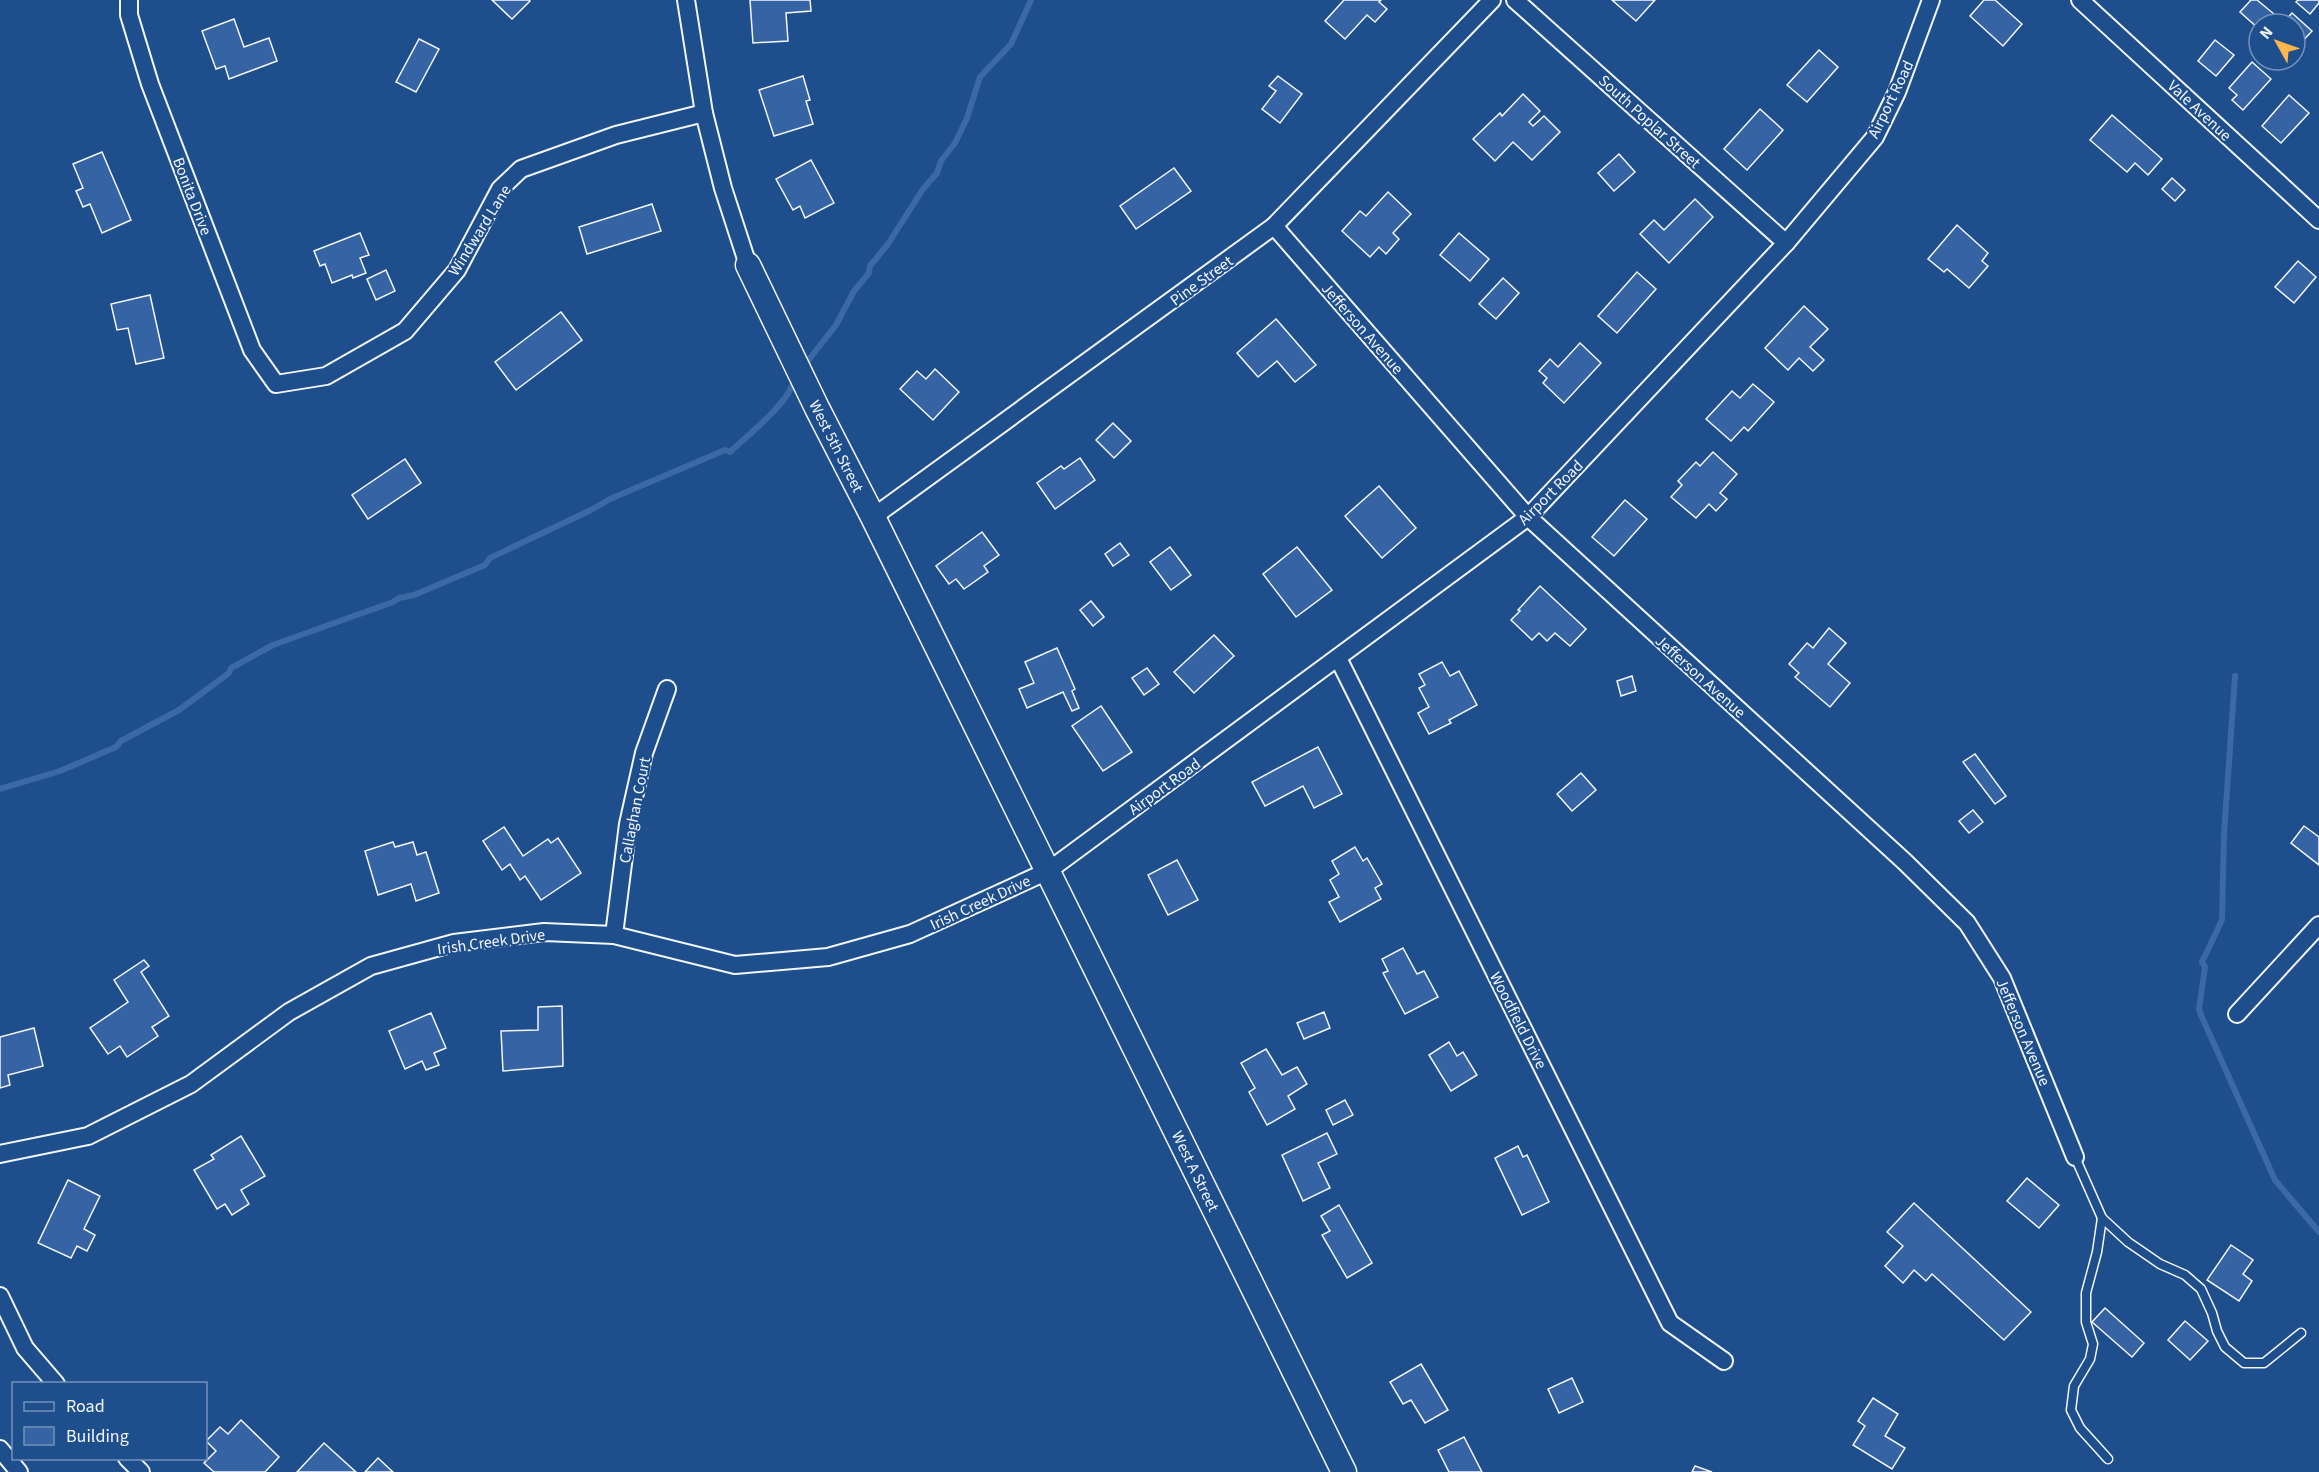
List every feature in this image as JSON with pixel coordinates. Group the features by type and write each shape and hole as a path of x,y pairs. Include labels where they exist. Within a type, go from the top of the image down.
{"street":[{"name":"Bonita Drive","path":"129,0 129,15 150,84 252,350 276,384"},
{"name":"West 5th Street","path":"686,0 704,113 723,188 748,265 1048,871"},
{"name":"Pine Street","path":"873,517 1274,226 1491,0"},
{"name":"South Poplar Street","path":"1515,0 1786,243"},
{"name":"Airport Road","path":"1048,871 1528,517 1786,243 1875,137 1897,92 1931,0"},
{"name":"Vale Avenue","path":"2080,0 2319,220"},
{"name":"Windward Lane","path":"276,384 326,376 405,331 457,270 500,189 521,169 616,135 704,113"},
{"name":"Jefferson Avenue","path":"1274,226 1528,517 1905,862 1967,923 2002,978 2075,1156"},
{"name":"Woodfield Drive","path":"1338,658 1670,1323 1725,1361"},
{"name":"Callaghan Court","path":"614,935 628,824 644,753 667,689"},
{"name":"Irish Creek Drive","path":"0,1154 88,1136 191,1084 290,1012 371,966 454,944 533,933 614,935 735,964 828,957 910,934 1048,871"},
{"name":"West A Street","path":"1048,871 1344,1472"},
{"path":"2237,1014 2319,925"},
{"path":"0,1296 4,1316 25,1348 55,1382"},
{"path":"0,1449 19,1472"},
{"path":"129,1460 141,1472"}],"lane":[{"path":"2075,1156 2102,1218 2128,1242 2160,1264 2185,1275 2201,1289 2225,1347 2244,1363 2264,1363 2301,1333"},
{"path":"2102,1218 2097,1252 2086,1293 2086,1322 2093,1344 2090,1359 2074,1386 2071,1410 2080,1428 2108,1459"}],"building":[{"path":"492,0 529,0 530,1 512,19"},
{"path":"750,0 810,0 811,11 786,13 788,41 753,43"},
{"path":"1344,0 1381,0 1379,2 1387,9 1375,22 1367,15 1345,39 1325,21"},
{"path":"1612,0 1655,0 1636,21"},
{"path":"1984,0 1995,0 2022,24 2003,46 1970,16"},
{"path":"2251,0 2257,0 2272,12 2247,12 2247,18 2240,12"},
{"path":"2298,0 2319,0 2319,3 2310,14 2296,2"},
{"path":"234,19 244,47 269,38 277,61 229,79 225,66 216,69 202,31"},
{"path":"2307,26 2312,31 2307,36"},
{"path":"419,39 439,49 416,92 396,82"},
{"path":"2215,40 2234,55 2216,76 2198,61"},
{"path":"1819,50 1838,67 1807,102 1787,85"},
{"path":"2247,68 2247,72 2263,72 2271,79 2243,110 2232,100 2237,95 2229,88"},
{"path":"803,76 810,100 806,101 813,124 774,136 759,90"},
{"path":"1278,76 1302,94 1280,123 1262,109 1276,91 1269,86"},
{"path":"1523,94 1540,111 1529,122 1533,126 1544,116 1560,132 1532,160 1513,142 1495,161 1473,139 1500,113 1502,116"},
{"path":"2289,95 2309,113 2281,143 2262,126"},
{"path":"1760,109 1783,130 1747,170 1724,149"},
{"path":"2112,115 2162,159 2148,175 2135,163 2127,172 2090,140"},
{"path":"102,152 131,220 102,233 90,204 83,207 76,191 83,188 73,164"},
{"path":"1619,154 1635,172 1614,191 1598,173"},
{"path":"811,160 834,203 805,218 800,206 793,210 776,179"},
{"path":"1174,168 1191,191 1136,229 1120,206"},
{"path":"2172,178 2185,190 2175,201 2162,189"},
{"path":"1388,192 1411,214 1393,233 1399,239 1386,254 1379,247 1370,257 1342,231 1360,211 1366,216"},
{"path":"1695,199 1713,217 1669,263 1640,234 1654,220 1664,230"},
{"path":"652,204 661,231 587,254 579,227"},
{"path":"1957,225 1988,253 1982,261 1988,266 1969,288 1947,269 1944,272 1928,259"},
{"path":"360,233 369,255 360,258 366,273 353,278 352,275 332,283 325,264 320,266 314,251"},
{"path":"1459,233 1489,259 1470,281 1440,255"},
{"path":"2298,261 2316,277 2294,303 2275,287"},
{"path":"386,270 395,291 376,300 367,279"},
{"path":"1637,272 1656,289 1617,333 1598,316"},
{"path":"1503,278 1519,293 1496,319 1479,304"},
{"path":"150,295 164,358 136,364 128,328 117,330 111,304"},
{"path":"1804,306 1828,329 1810,347 1824,360 1813,371 1799,358 1788,370 1765,348"},
{"path":"561,312 582,340 516,390 495,362"},
{"path":"1276,319 1316,365 1295,382 1277,361 1258,377 1237,353"},
{"path":"1580,343 1601,363 1564,403 1543,383 1547,378 1539,371 1550,359 1558,367"},
{"path":"935,369 959,392 933,420 900,389 917,371 926,379"},
{"path":"1753,384 1774,402 1748,431 1744,427 1731,441 1706,419 1732,391 1740,398"},
{"path":"1113,423 1131,441 1114,458 1096,440"},
{"path":"1713,452 1737,474 1720,493 1727,499 1716,511 1709,504 1696,518 1671,497 1682,485 1678,481 1696,462 1700,466"},
{"path":"1080,458 1095,480 1055,509 1037,483 1061,466 1064,469"},
{"path":"405,459 421,483 368,519 352,495"},
{"path":"1379,486 1416,528 1382,558 1345,516"},
{"path":"1625,500 1647,519 1614,556 1592,537"},
{"path":"982,532 999,555 984,566 988,572 964,589 956,579 949,584 936,566"},
{"path":"1120,543 1129,555 1113,566 1105,554"},
{"path":"1170,547 1191,575 1171,590 1150,562"},
{"path":"1297,547 1332,590 1296,617 1263,574"},
{"path":"1540,586 1586,629 1570,646 1555,633 1547,641 1539,633 1532,640 1511,620"},
{"path":"1091,601 1104,617 1093,626 1080,610"},
{"path":"1829,628 1846,643 1828,664 1850,683 1830,707 1795,677 1799,673 1789,664 1807,643 1813,648"},
{"path":"1214,635 1234,656 1194,693 1174,672"},
{"path":"1057,648 1075,689 1072,691 1079,708 1072,711 1063,692 1027,708 1019,689 1034,683 1025,662"},
{"path":"1442,662 1450,676 1459,671 1477,705 1449,720 1451,723 1429,734 1418,713 1429,707 1419,688 1425,685 1419,674"},
{"path":"1147,668 1159,684 1144,695 1132,678"},
{"path":"1632,676 1636,691 1621,696 1617,681"},
{"path":"1101,706 1132,752 1103,771 1072,726"},
{"path":"1318,747 1342,794 1314,808 1303,786 1265,806 1252,782"},
{"path":"1975,754 2006,796 1995,804 1963,762"},
{"path":"1581,773 1596,790 1572,811 1557,794"},
{"path":"1973,810 1983,822 1969,833 1959,821"},
{"path":"2304,826 2319,837 2319,865 2291,843"},
{"path":"504,827 523,856 548,839 551,843 558,838 581,873 541,900 525,876 520,880 510,864 502,870 483,841"},
{"path":"393,842 395,847 413,842 417,855 426,852 439,893 416,901 411,884 378,895 365,851"},
{"path":"1355,847 1363,861 1367,858 1382,884 1375,888 1381,899 1340,922 1329,902 1339,897 1330,880 1339,874 1332,861"},
{"path":"1177,860 1198,900 1168,915 1148,875"},
{"path":"1403,948 1417,974 1424,971 1438,997 1405,1014 1383,973 1388,971 1382,959"},
{"path":"144,960 149,966 141,972 169,1016 152,1027 158,1036 127,1057 120,1046 108,1054 90,1028 128,1002 114,980"},
{"path":"562,1006 563,1066 503,1071 501,1031 538,1030 538,1007"},
{"path":"1324,1012 1330,1028 1304,1039 1297,1023"},
{"path":"431,1013 446,1048 434,1053 439,1065 426,1070 422,1061 405,1069 389,1031"},
{"path":"34,1028 43,1066 8,1075 10,1085 0,1088 0,1037"},
{"path":"1449,1042 1457,1056 1463,1052 1477,1075 1451,1091 1429,1055"},
{"path":"1266,1049 1282,1075 1297,1067 1307,1084 1288,1096 1295,1109 1267,1125 1249,1092 1255,1088 1241,1063"},
{"path":"1345,1100 1353,1115 1333,1125 1326,1110"},
{"path":"1327,1133 1337,1154 1318,1163 1330,1188 1303,1201 1282,1155"},
{"path":"241,1136 265,1176 241,1190 249,1204 232,1215 225,1204 217,1209 194,1170 214,1159 211,1155"},
{"path":"1518,1146 1523,1157 1527,1155 1549,1202 1522,1215 1495,1158"},
{"path":"2027,1178 2059,1205 2039,1228 2007,1201"},
{"path":"68,1180 100,1196 84,1229 95,1235 87,1251 77,1246 71,1258 38,1243"},
{"path":"1914,1203 2031,1312 2004,1340 1932,1274 1926,1281 1914,1270 1903,1283 1885,1266 1903,1246 1887,1232"},
{"path":"1339,1205 1372,1263 1347,1278 1322,1235 1330,1231 1321,1216"},
{"path":"2231,1245 2253,1260 2243,1274 2252,1281 2239,1301 2207,1280"},
{"path":"2105,1308 2144,1343 2132,1357 2092,1322"},
{"path":"2185,1321 2208,1341 2190,1360 2168,1340"},
{"path":"1421,1364 1448,1410 1425,1423 1411,1400 1403,1404 1390,1382"},
{"path":"1572,1378 1583,1402 1559,1413 1548,1389"},
{"path":"1873,1398 1898,1414 1885,1436 1905,1448 1892,1469 1853,1445 1865,1426 1858,1421"},
{"path":"241,1420 279,1457 265,1472 214,1472 204,1463 216,1451 207,1440 220,1427 228,1434"},
{"path":"1464,1437 1482,1472 1449,1472 1438,1450"},
{"path":"324,1443 356,1472 297,1472"},
{"path":"378,1458 393,1472 365,1472"},
{"path":"1695,1466 1712,1472 1692,1472"}],"waterway":[{"path":"803,367 836,325 854,291 869,273 870,266 888,244 923,189 937,173 941,161 955,143 967,118 980,77 1011,44 1031,0"},
{"path":"0,789 60,771 116,747 121,741 179,710 229,673 231,668 273,645 399,598 414,595 485,565 490,558 610,499 725,450 730,452 776,408 791,389 794,380"},
{"path":"2235,676 2224,834 2222,920 2202,962 2205,967 2199,1009 2275,1180 2319,1232"}]}
